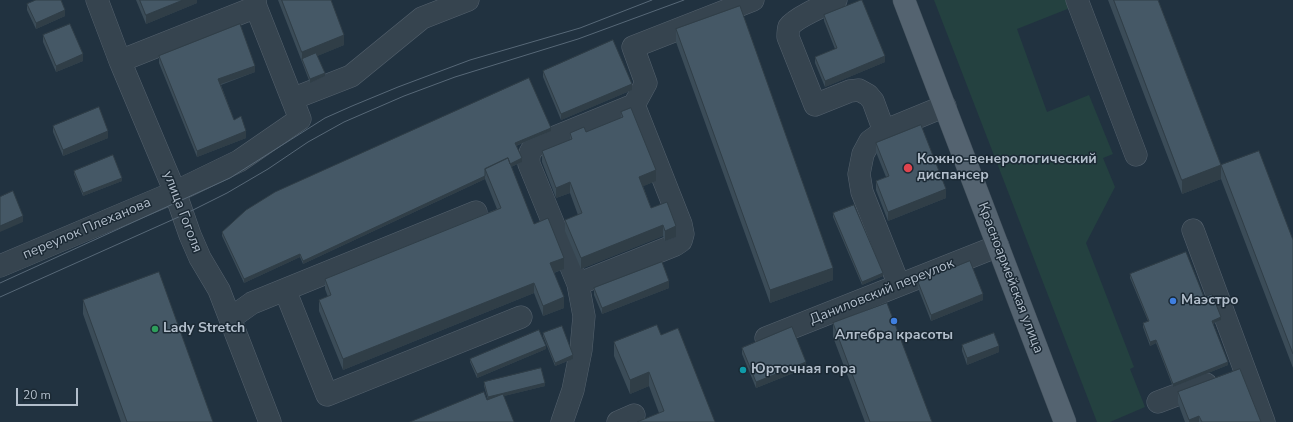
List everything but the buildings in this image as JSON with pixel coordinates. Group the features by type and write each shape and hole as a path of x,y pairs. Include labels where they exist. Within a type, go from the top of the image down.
{"main road":[{"name":"Красноармейская улица","path":"904,0 1065,422"}],"street":[{"name":"улица Гоголя","path":"97,0 120,60 175,192 190,236 200,258 218,290 270,422"},
{"path":"120,60 256,4 292,99 351,76 422,18 468,0"},
{"path":"562,422 573,390 581,350 584,316 578,284 529,164 528,157 530,150 538,144 634,105 646,83 633,47 753,0"},
{"path":"836,0 792,24 788,29 788,37 815,105 850,91 859,90 868,95 873,101 884,130"},
{"path":"1076,0 1136,155"},
{"name":"переулок Плеханова","path":"0,266 175,192 239,161 300,119 292,99"},
{"path":"578,284 675,245 681,241 683,234 681,224 634,105"},
{"path":"899,285 862,192 859,174 863,154 870,141 884,130 945,106"},
{"path":"230,318 252,303 476,212"},
{"path":"1193,230 1264,422"},
{"name":"Даниловский переулок","path":"766,338 998,246"},
{"path":"285,290 328,395 521,317"},
{"path":"1158,402 1244,369"}],"green space":[{"path":"934,0 1073,0 1075,6 1017,29 1047,112 1089,95 1113,154 1103,158 1115,187 1086,243 1134,367 1130,369 1145,407 1110,422 1097,422"}],"tram line":[{"path":"0,283 230,178 325,118 352,106 470,60 580,28 652,0"},
{"path":"0,297 183,215 227,193 268,169 308,142 344,122 404,96 455,77 578,39 684,0"}],"place":[{"name":"Кожно-венерологический диспансер","path":"908,168"},
{"name":"Маэстро","path":"1173,301"},
{"name":"Алгебра красоты","path":"894,321"},
{"name":"Lady Stretch","path":"155,329"},
{"name":"Юрточная гора","path":"743,370"}]}
